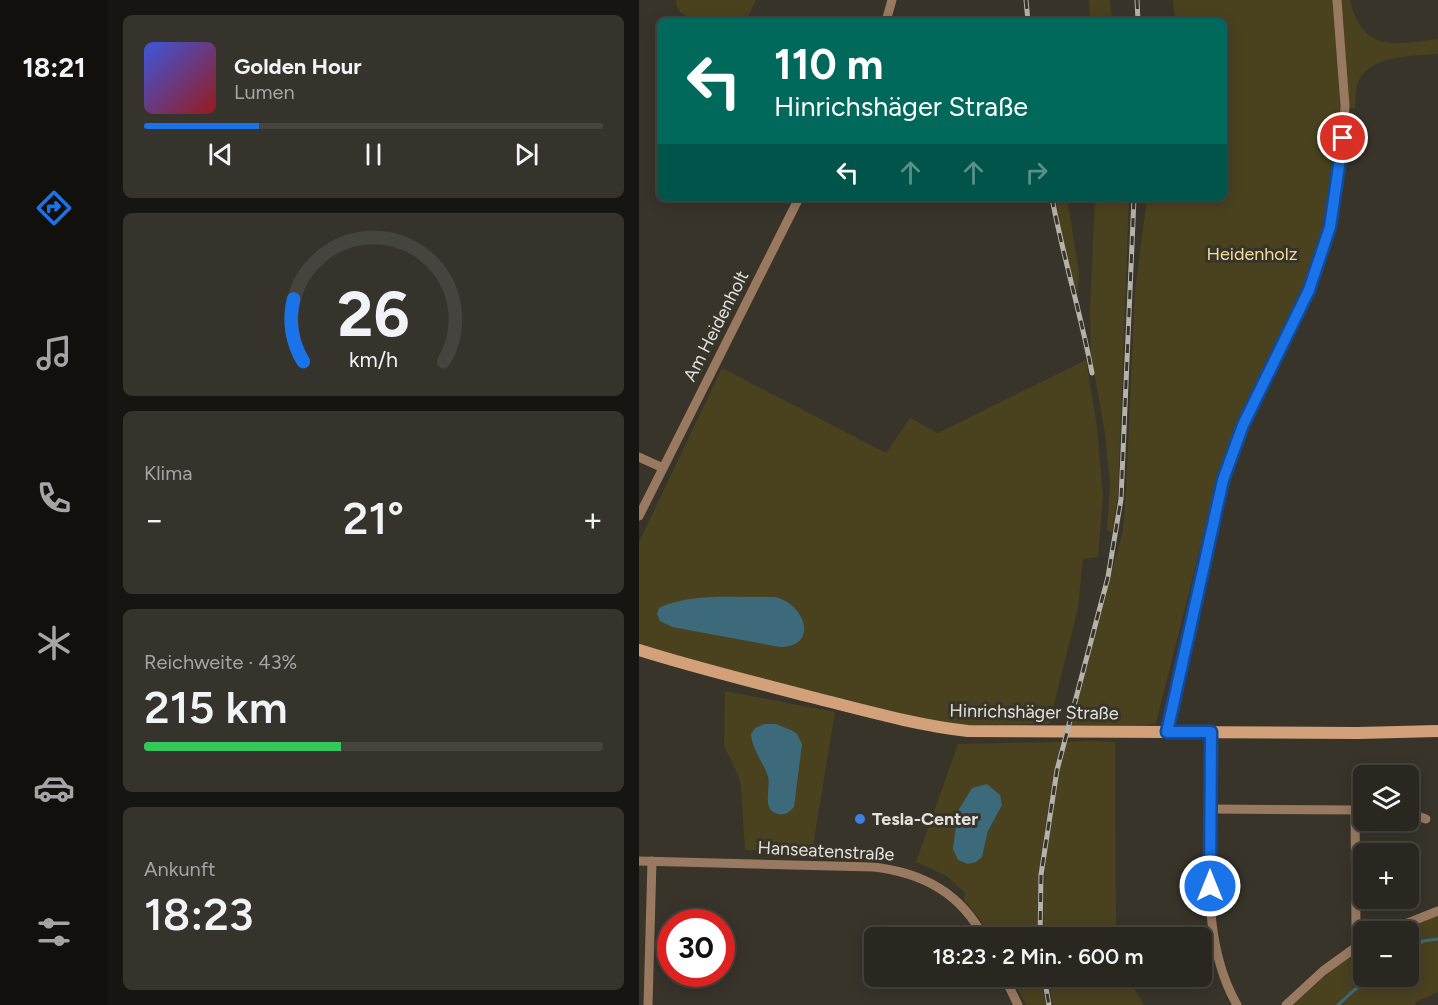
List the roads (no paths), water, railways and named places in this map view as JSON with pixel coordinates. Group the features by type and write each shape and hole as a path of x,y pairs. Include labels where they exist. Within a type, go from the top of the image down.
{"main road":[{"name":"Hinrichshäger Straße","path":"639,650 690,666 934,727 968,731 1358,733 1438,731"}],"street":[{"path":"887,18 892,0"},
{"path":"1167,732 1223,480 1243,425 1309,290 1330,227 1342,154 1345,106 1337,0"},
{"name":"Am Heidenholt","path":"639,516 797,201"},
{"path":"639,457 663,468"},
{"path":"1211,732 1210,907 1226,983 1237,1005"},
{"path":"1211,809 1353,810"},
{"path":"1419,817 1426,819"},
{"path":"1356,921 1358,831"},
{"name":"Hanseatenstraße","path":"639,861 874,867 905,872 926,880 956,901 970,915 977,927"},
{"path":"648,1005 651,861"},
{"path":"1412,921 1438,910"},
{"path":"1286,1005 1323,971 1353,949"},
{"path":"1009,987 1018,1005"}],"water":[{"path":"715,597 775,597 786,601 794,608 804,625 804,633 800,640 792,645 780,647 672,627 660,621 657,614 659,608 686,600"},
{"path":"764,724 776,724 793,731 802,744 794,807 783,814 773,812 768,804 768,777 752,740 751,734 755,728"},
{"path":"987,784 1000,795 1002,805 988,831 982,857 968,864 958,860 953,849 958,811 972,788"}],"waterway":[{"path":"1419,944 1423,941 1438,939"},
{"path":"1338,1005 1359,987"}],"railway":[{"path":"1026,0 1028,18"},
{"path":"1137,0 1138,18"},
{"path":"1053,201 1092,373"},
{"path":"1040,927 1041,875 1057,770 1108,577 1121,499 1134,201"},
{"path":"1046,987 1049,1005"}],"place":[{"name":"Tesla-Center","path":"860,819"}],"park label":[{"name":"Heidenholz","path":"1252,254"}]}
